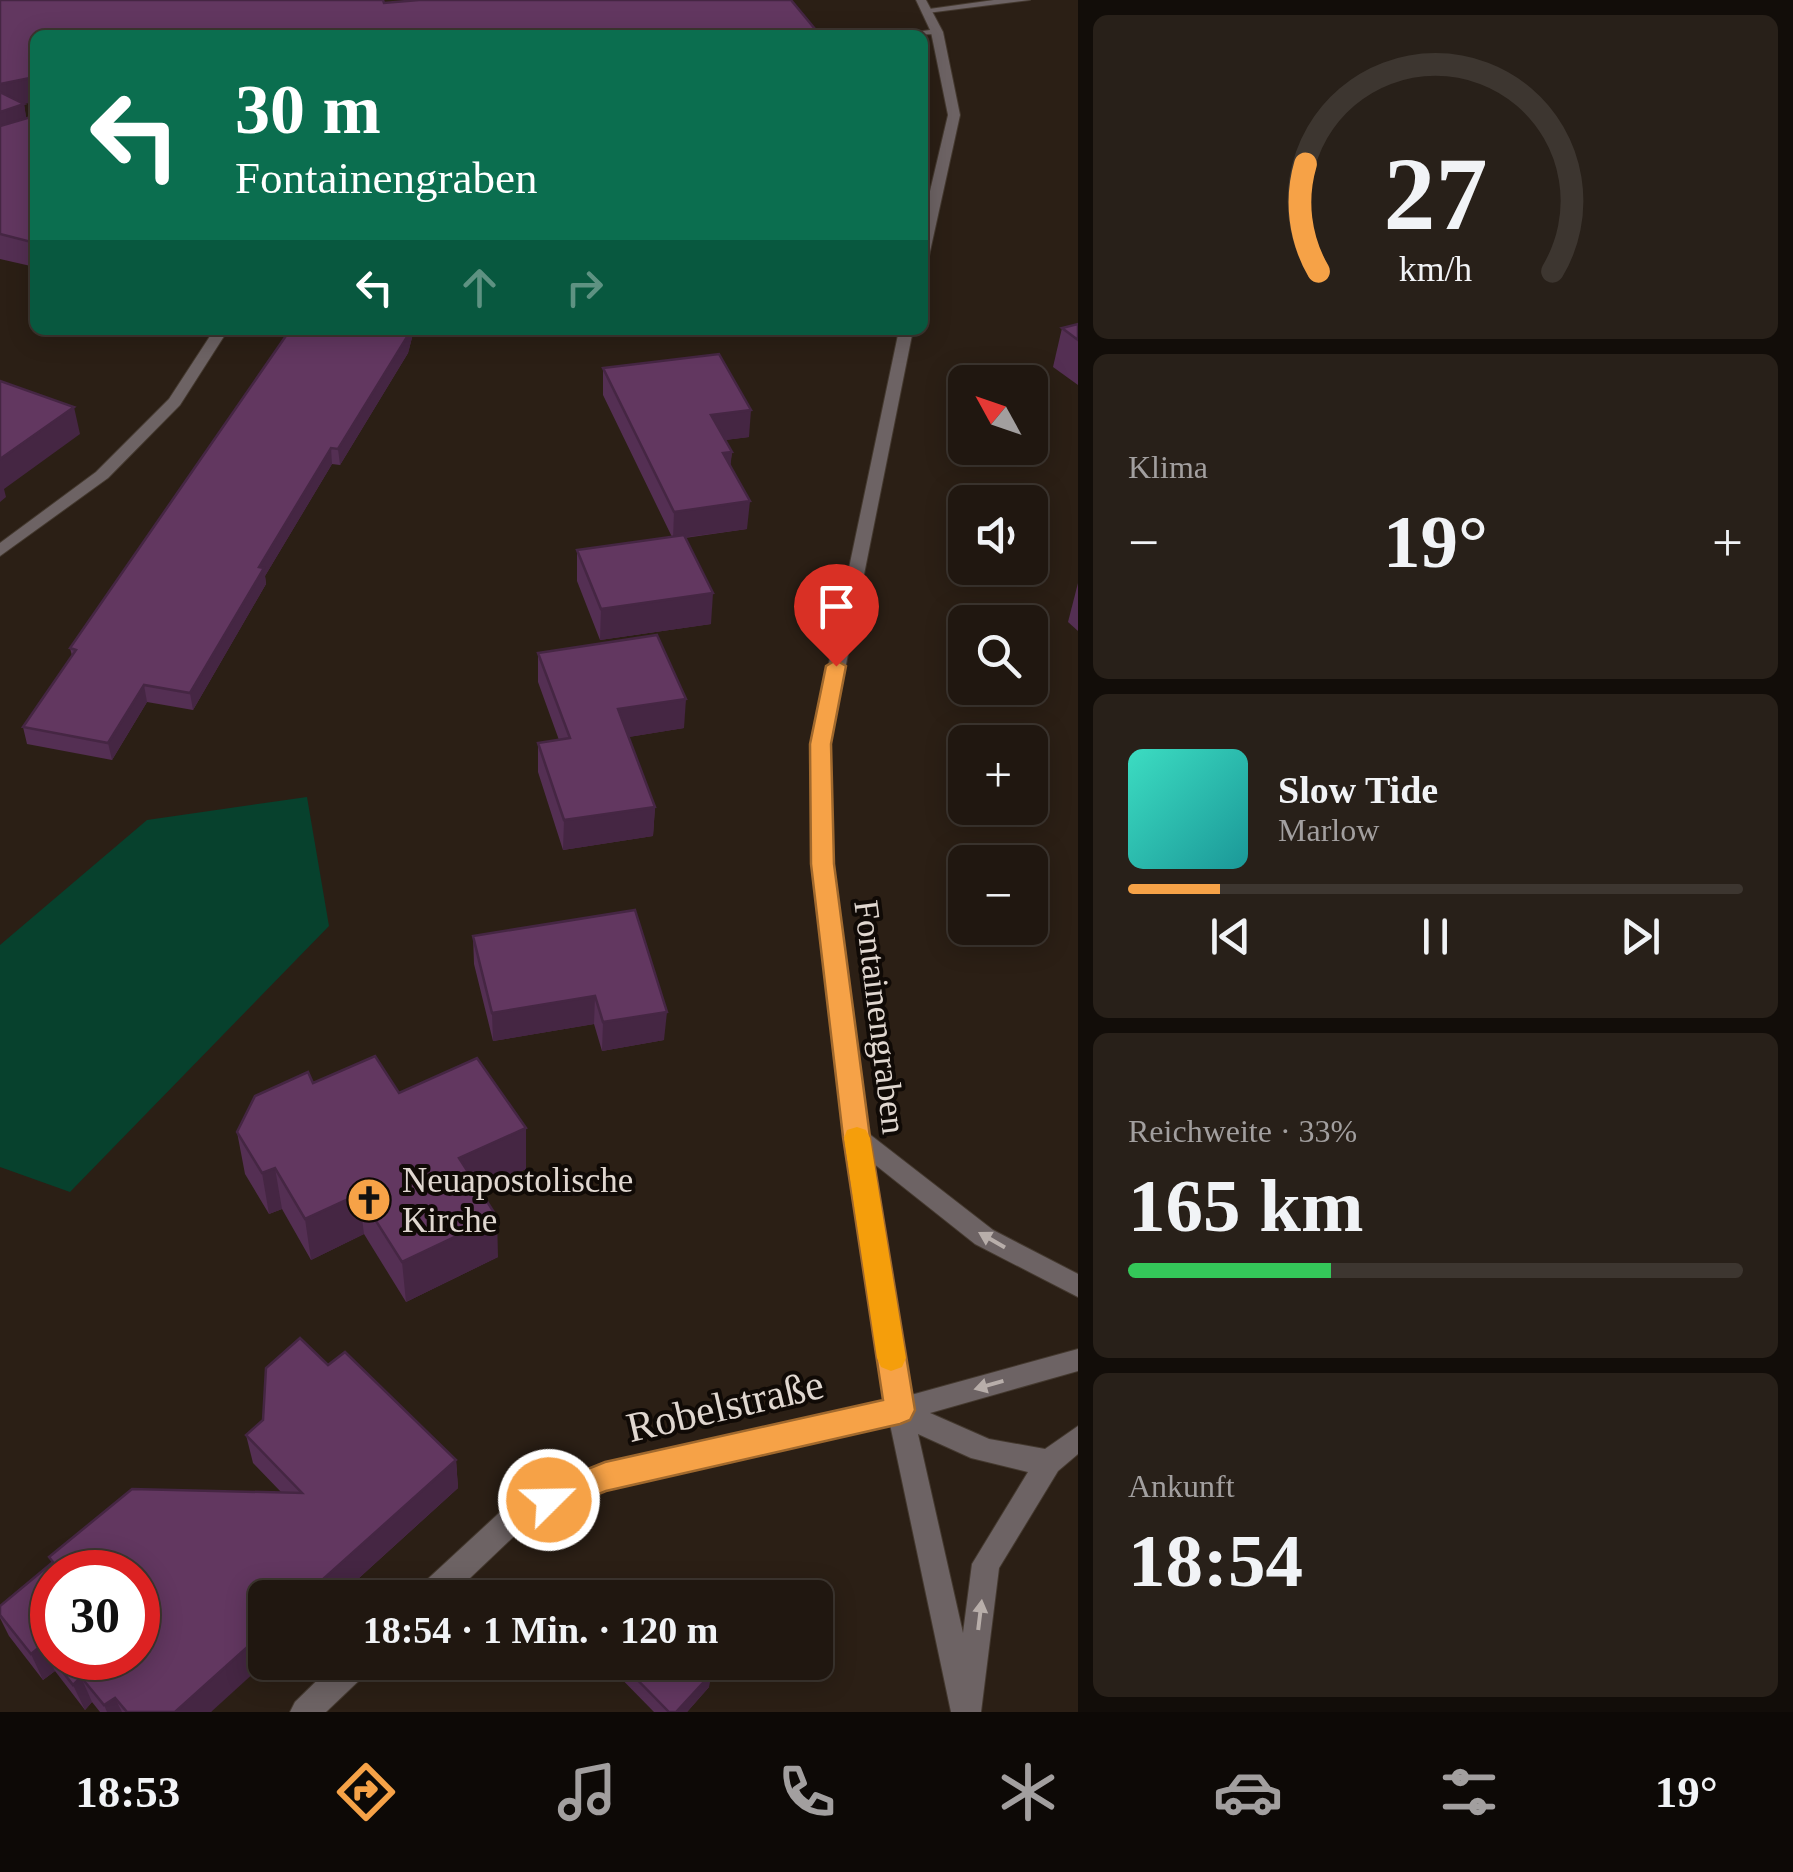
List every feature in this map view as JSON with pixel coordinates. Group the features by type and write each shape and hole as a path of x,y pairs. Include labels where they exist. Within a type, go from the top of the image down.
{"street":[{"path":"928,231 954,121 937,32 924,5 1025,0"},
{"path":"928,33 937,32"},
{"path":"0,551 102,475 175,402 218,335"},
{"name":"Fontainengraben","path":"905,335 821,744 823,864 856,1137 900,1410 967,1712"},
{"path":"856,1137 984,1236 1078,1286"},
{"name":"Robelstraße","path":"447,1580 521,1511 605,1476 900,1410 1078,1360"},
{"path":"900,1410 937,1432 1003,1458 1049,1462"},
{"path":"967,1712 986,1564 1049,1462 1078,1438"},
{"path":"305,1712 339,1680"}],"green space":[{"path":"307,797 329,926 70,1192 0,1167 0,945 147,820"}],"building":[{"path":"0,0 791,0 816,30 30,30 30,78 0,84"},
{"path":"0,92 24,104 0,112"},
{"path":"30,117 30,242 0,234 0,126"},
{"path":"1078,324 1078,340 1062,328"},
{"path":"287,335 408,335 338,449 331,448 259,567 264,568 190,693 144,685 108,743 23,727 76,650 70,648"},
{"path":"719,354 751,410 711,415 732,452 723,453 750,501 674,512 603,368"},
{"path":"0,381 74,407 0,459"},
{"path":"684,535 713,593 601,609 577,550"},
{"path":"657,635 686,699 618,709 655,807 564,820 538,743 570,738 538,653"},
{"path":"635,910 667,1012 603,1022 595,996 492,1013 473,936"},
{"name":"Neuapostolische Kirche","path":"375,1056 399,1093 477,1058 526,1128 459,1158 497,1217 402,1262 359,1194 305,1219 275,1168 262,1173 237,1132 255,1096 308,1072 313,1083"},
{"path":"300,1338 328,1365 345,1352 456,1460 322,1580 248,1580 248,1646 175,1712 127,1712 115,1698 104,1705 83,1680 160,1680 160,1550 58,1550 132,1489 302,1493 246,1435 263,1420 266,1368"},
{"path":"30,1581 30,1653 0,1615 0,1606"},
{"path":"638,1680 706,1680 676,1712 669,1712"}],"slow traffic":[{"path":"857,1138 891,1358"}],"place":[{"name":"Neuapostolische Kirche","path":"369,1200"}],"route":[{"path":"549,1500 605,1476 900,1410 856,1137 823,864 821,744 836,666"}]}
